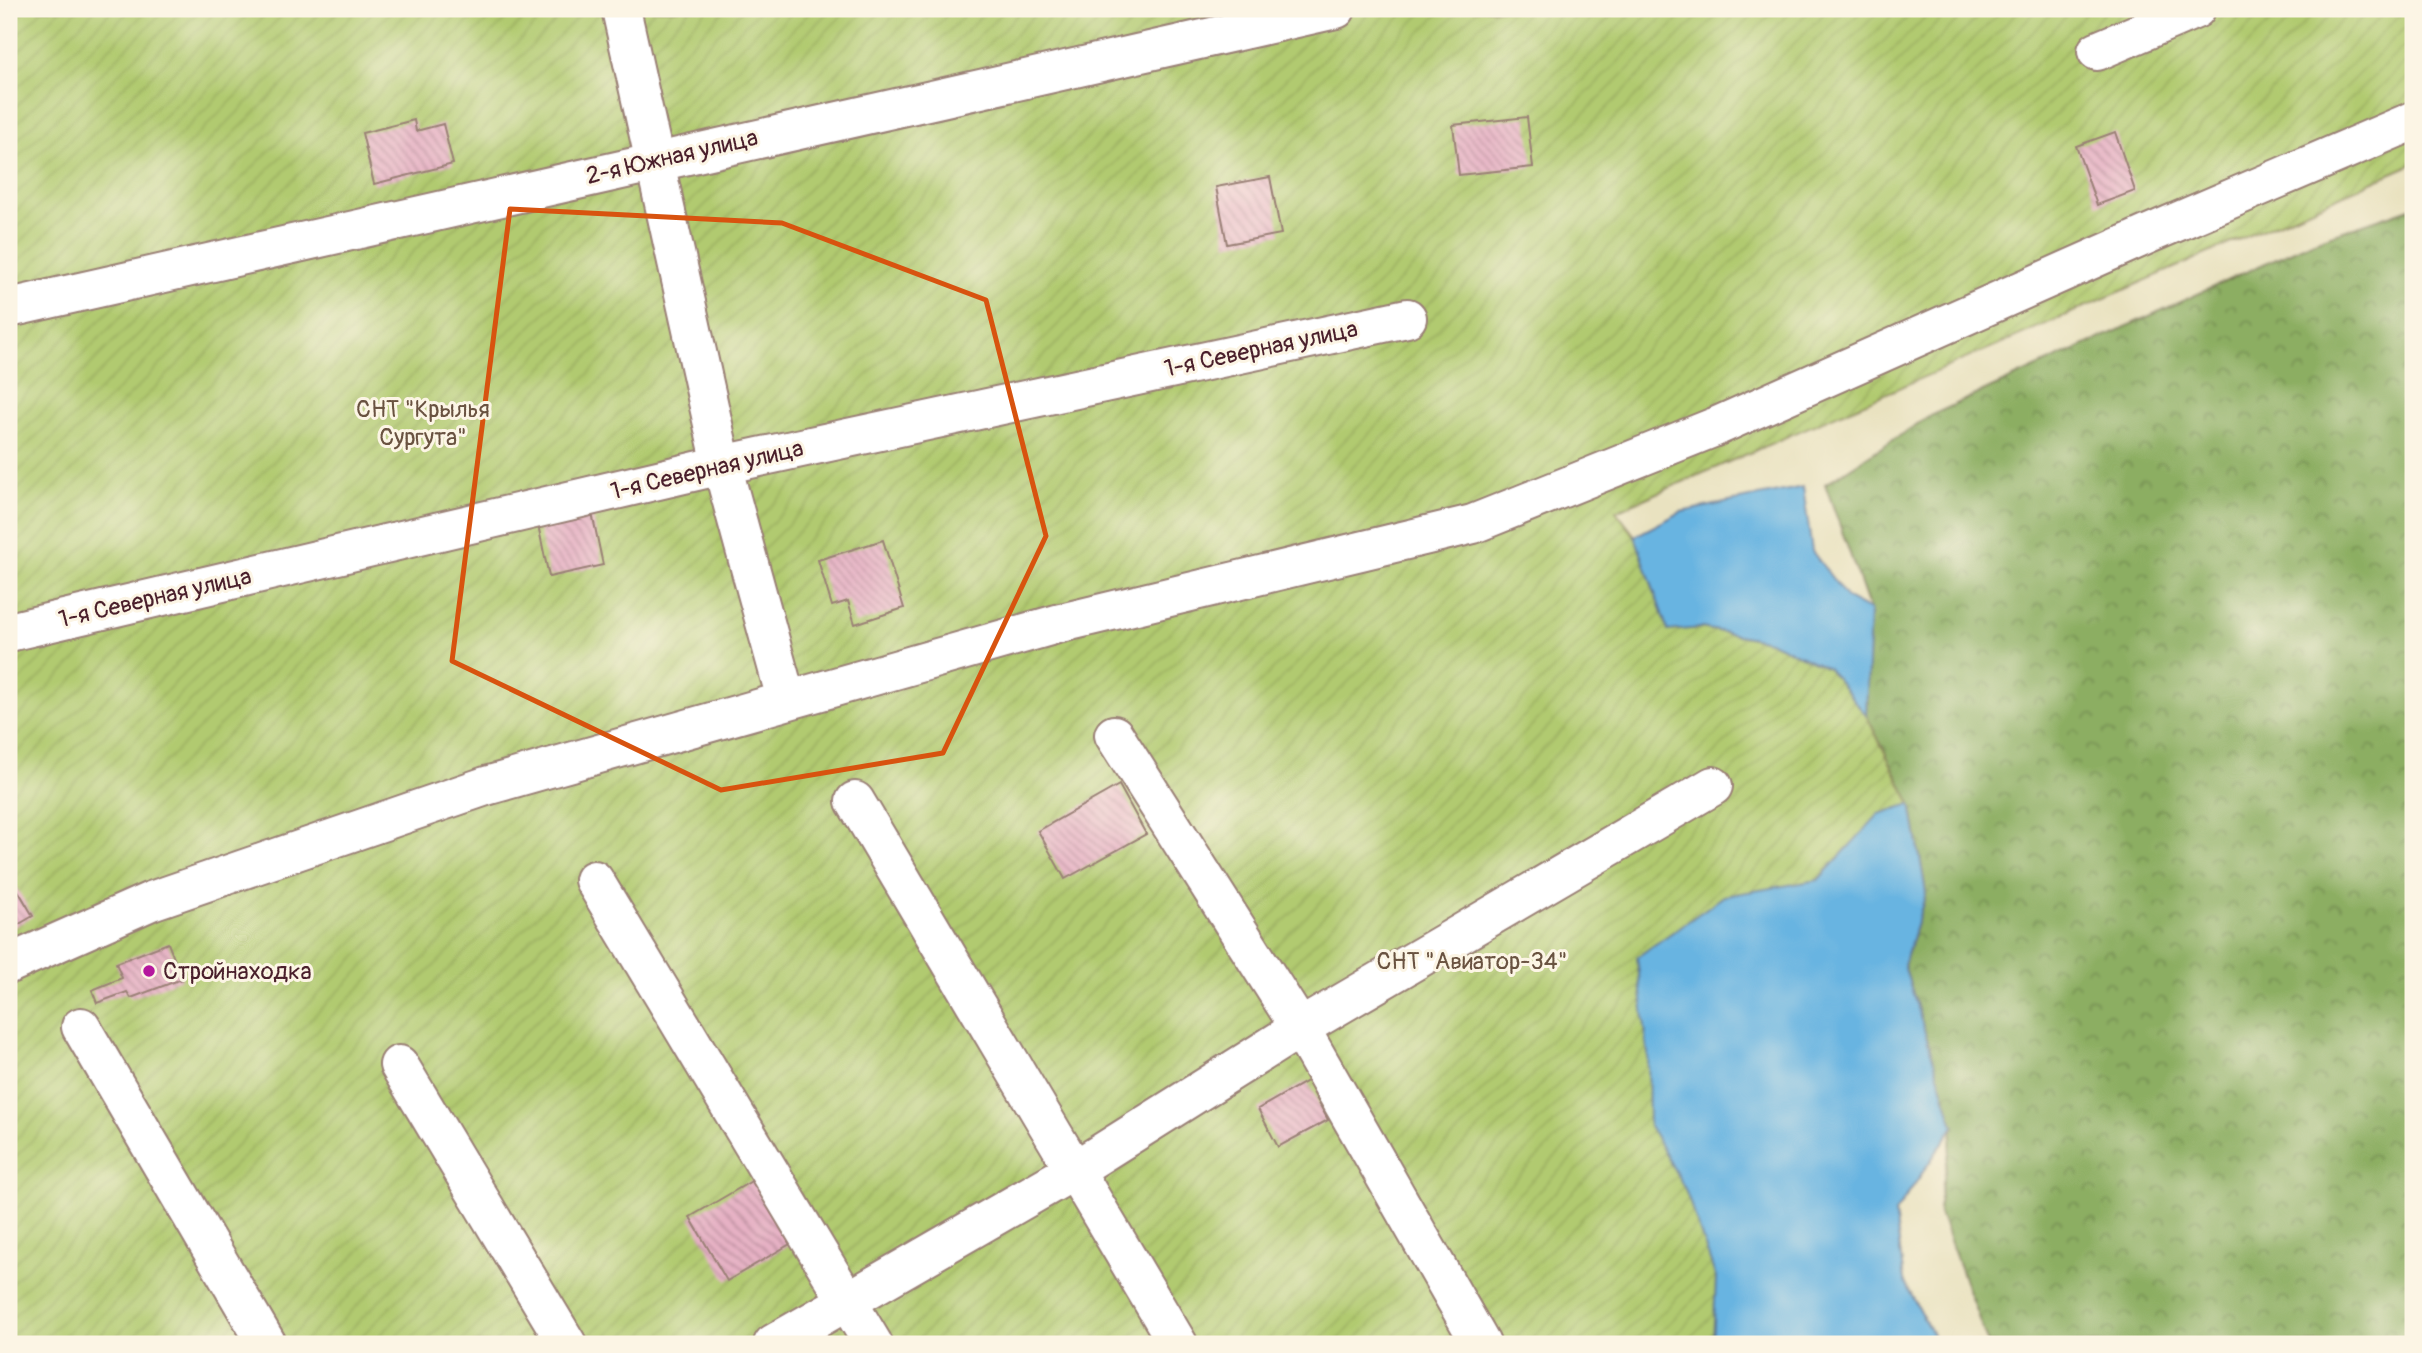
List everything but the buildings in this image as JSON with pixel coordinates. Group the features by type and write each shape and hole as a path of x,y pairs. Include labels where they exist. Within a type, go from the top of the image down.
{"street":[{"path":"621,9 722,465 786,699"},
{"name":"2-я Южная улица","path":"9,308 1336,9"},
{"path":"2097,51 2196,9"},
{"path":"9,964 151,901 486,786 1057,624 1473,524 1716,427 2151,233 2413,121"},
{"name":"1-я Северная улица","path":"9,632 722,465 1407,318"},
{"path":"1114,735 1300,1028 1480,1344"},
{"path":"773,1344 1073,1171 1300,1028 1713,786"},
{"path":"855,801 1178,1344"},
{"path":"594,880 873,1344"},
{"path":"81,1027 267,1344"},
{"path":"399,1065 567,1344"}],"highlighted area":[{"path":"510,209 782,223 986,300 1046,536 943,753 721,790 452,661"}],"green space":[{"path":"9,9 2413,9 2413,164 1616,511 1635,536 1668,630 1701,628 1769,641 1828,668 1866,715 1911,804 1926,893 1904,965 1954,1126 1895,1213 1904,1281 1937,1344 9,1344"},
{"path":"2413,207 2413,1344 1988,1344 1938,1208 1954,1126 1904,965 1926,893 1911,804 1866,715 1870,610 1825,484 1930,416 2314,241"}],"water":[{"path":"1803,487 1812,551 1847,598 1870,610 1866,715 1828,668 1769,641 1702,628 1668,631 1635,536 1681,512"},
{"path":"1911,804 1926,893 1904,965 1954,1126 1895,1213 1904,1281 1937,1344 1713,1344 1716,1278 1685,1189 1649,1125 1648,1054 1637,957 1724,896 1818,880 1879,814"}],"place":[{"name":"Стройнаходка","path":"149,971"}],"park label":[{"name":"CНТ \"Крылья Сургута\"","path":"423,423"},
{"name":"СНТ \"Авиатор-34\"","path":"1472,961"}]}
